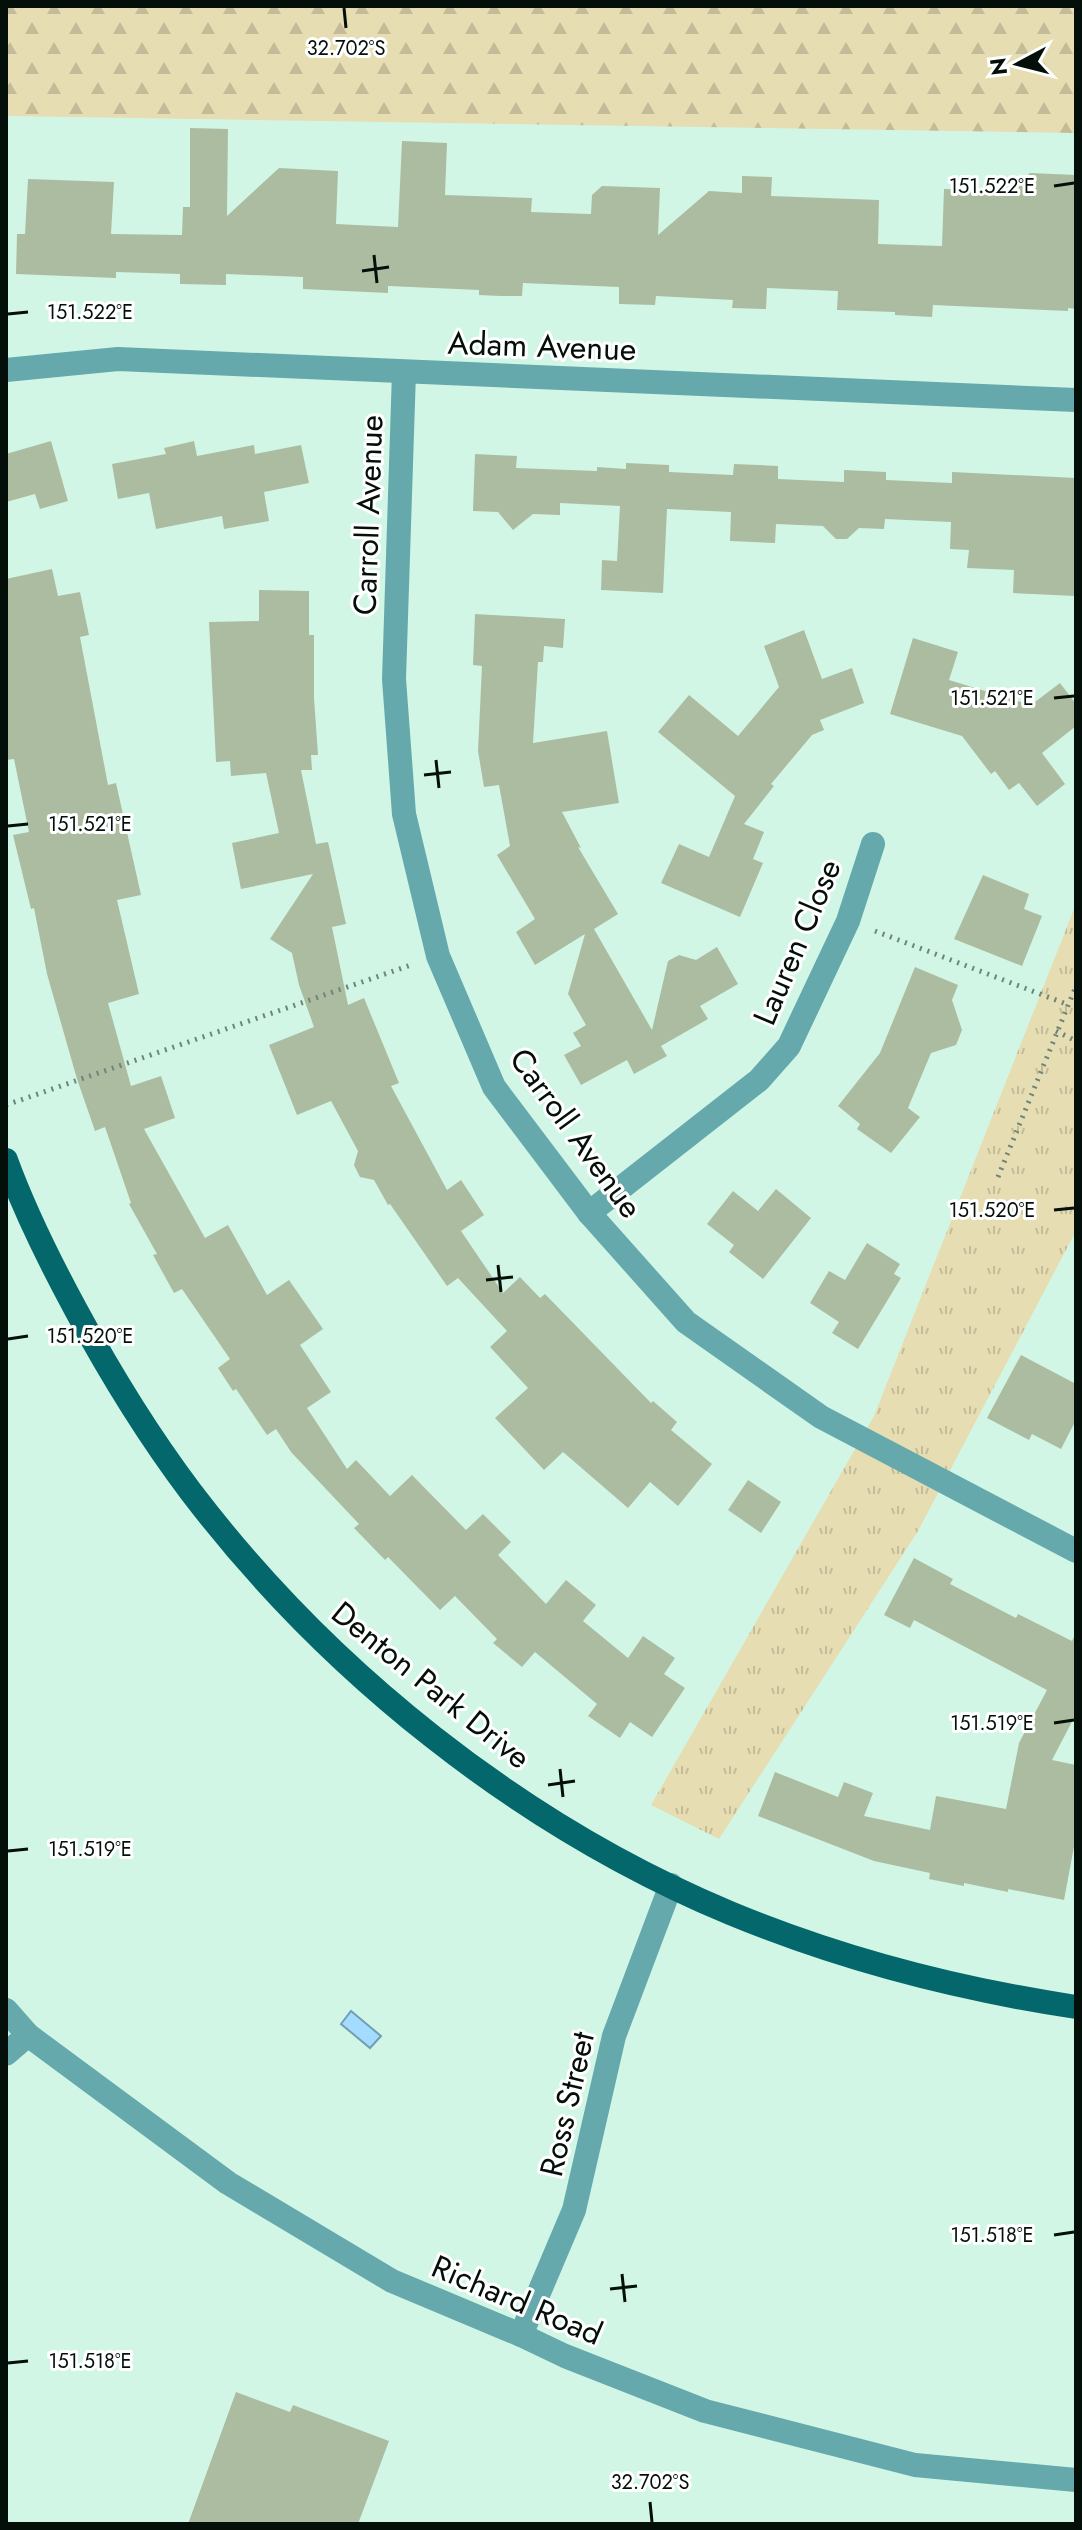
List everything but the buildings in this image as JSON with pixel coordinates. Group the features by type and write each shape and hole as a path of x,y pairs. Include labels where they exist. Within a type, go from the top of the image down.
{"main road":[{"name":"Denton Park Drive","path":"6,1160 40,1241 105,1364 191,1492 294,1612 354,1670 443,1743 497,1784 611,1855 729,1913 804,1941 927,1979 1076,2007"}],"street":[{"name":"Adam Avenue","path":"6,370 118,359 1076,400"},
{"name":"Carroll Avenue","path":"404,372 394,679 404,814 438,956 494,1087 589,1213 686,1322 821,1417 1076,1551"},
{"name":"Lauren Close","path":"589,1213 759,1080 789,1046 848,921 873,844"},
{"name":"Ross Street","path":"521,2335 574,2210 614,2036 671,1885"},
{"name":"Richard Road","path":"6,2010 28,2035 228,2183 392,2281 565,2356 705,2411 915,2465 1076,2480"},
{"path":"6,2054 28,2035"}],"path":[{"path":"848,921 1069,1005"},
{"path":"6,1105 438,956"},
{"path":"998,1177 1076,986"},
{"path":"1056,1031 1076,1041"}],"green space":[{"path":"6,6 1076,6 1076,133 6,116"},
{"path":"1076,904 1076,1231 918,1531 719,1839 651,1805 874,1416"}],"water":[{"path":"351,2011 381,2036 370,2048 341,2024"}]}
